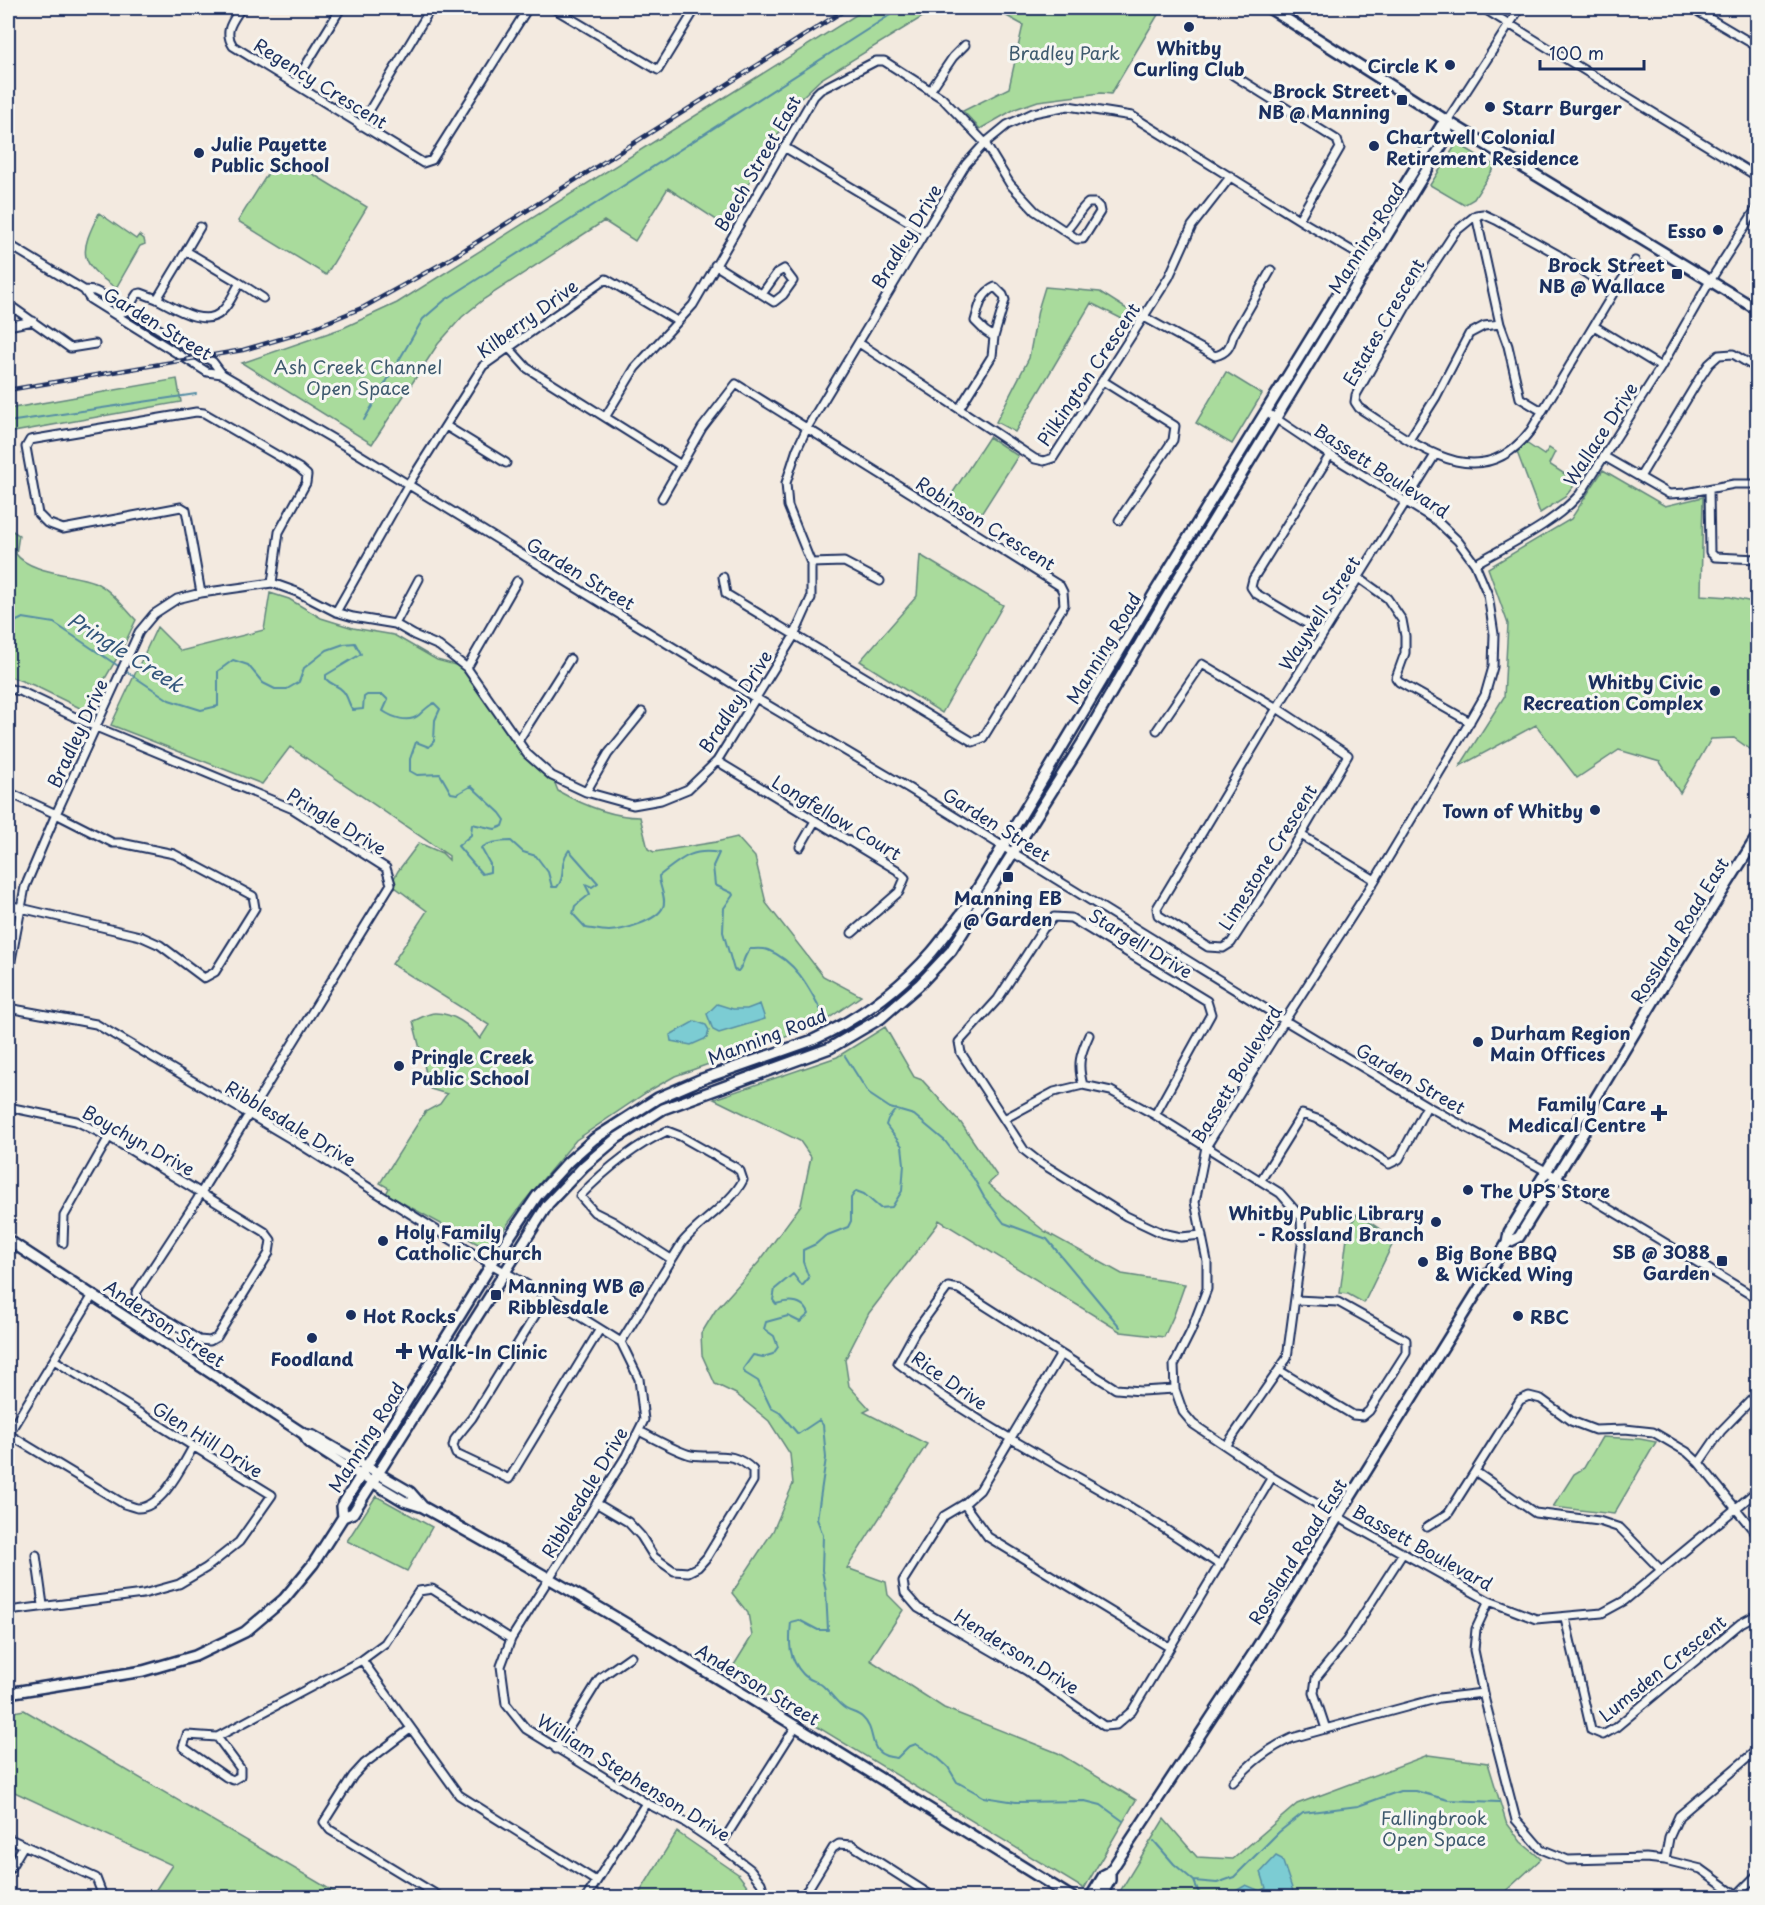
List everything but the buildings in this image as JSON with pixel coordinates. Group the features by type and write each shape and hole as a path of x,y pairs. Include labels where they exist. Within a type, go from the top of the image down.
{"main road":[{"path":"1269,8 1447,121 1758,310"},
{"name":"Manning Road","path":"343,1517 342,1506 491,1264 537,1196 568,1162 594,1139 658,1098 702,1079 813,1040 846,1023 884,999 938,944 966,908 1360,255 1441,126 1447,121"},
{"name":"Manning Road","path":"8,1693 143,1671 195,1656 244,1632 284,1599 314,1564 343,1517 353,1513 548,1204 584,1166 617,1138 663,1109 830,1048 881,1018 919,985 951,951 1081,746 1164,600 1448,135 1447,121"},
{"name":"Rossland Road East","path":"1090,1898 1104,1875 1110,1872 1253,1654 1507,1243 1509,1232 1546,1170 1580,1116 1592,1104 1662,987 1758,835"},
{"name":"Rossland Road East","path":"1507,1243 1519,1237 1590,1122 1592,1104"},
{"name":"Anderson Street","path":"8,1240 304,1434 313,1436 410,1492 423,1507"},
{"name":"Anderson Street","path":"304,1434 308,1442 361,1475 549,1578 796,1726 1073,1898"},
{"name":"Rossland Road East","path":"1100,1898 1110,1880 1110,1872"}],"street":[{"name":"Regency Crescent","path":"242,8 228,28 227,34 233,46 423,163 432,160 528,8"},
{"path":"295,83 341,8"},
{"path":"360,126 431,8"},
{"path":"553,8 658,70 696,8"},
{"path":"1483,8 1758,177"},
{"path":"1447,121 1520,8"},
{"path":"1692,8 1758,48"},
{"path":"930,91 953,57 965,45"},
{"name":"Beech Street East","path":"606,416 636,368 693,305 814,96 820,90 876,61 884,61 942,98 985,143 1017,191 1035,211 1065,231"},
{"path":"1233,75 1337,140 1340,148 1299,219"},
{"name":"Bradley Drive","path":"8,976 25,888 56,814 139,632 154,614 177,599 201,593 272,583 297,592 336,612 395,624 439,646 466,668 527,754 552,776 586,792 633,806 661,800 688,789 717,761 754,697 794,636 811,598 811,563 788,506 786,483 797,449 807,428 966,164 985,143 1007,125 1033,113 1068,106 1132,116 1371,262"},
{"path":"784,147 926,232"},
{"name":"Pilkington Crescent","path":"859,343 1035,459 1044,461 1053,458 1170,277 1192,226 1231,176"},
{"path":"1088,203 1099,207 1100,212 1083,239 1077,239 1065,231 1072,226 1079,210 1088,203"},
{"name":"Wallace Drive","path":"1475,564 1566,509 1580,494 1661,367 1710,281 1758,206"},
{"path":"1542,411 1520,399 1508,346 1500,324 1476,215 1483,214 1496,220 1557,255 1614,292"},
{"name":"Estates Crescent","path":"1476,215 1455,232 1407,305 1356,395 1355,402 1359,408 1434,456 1463,463 1480,463 1499,458 1525,437 1635,261"},
{"path":"157,299 200,227"},
{"name":"Garden Street","path":"9,247 84,290 95,291 213,362 222,374"},
{"path":"186,251 263,298"},
{"path":"715,265 774,302 783,295 793,280 784,269 777,273 762,294"},
{"path":"1144,317 1215,356 1222,354 1230,347 1233,336 1271,270"},
{"name":"Kilberry Drive","path":"336,612 408,485 483,366 606,279 677,321"},
{"path":"111,312 122,314 128,311 137,294 141,293 195,317 215,316 223,311 240,283"},
{"path":"959,409 992,357 994,337 1005,300 995,287 982,298 975,321 994,337"},
{"name":"Garden Street","path":"84,290 90,299 207,372 222,374 357,453 754,697 1003,845 1284,1020 1427,1106 1546,1170 1758,1299"},
{"path":"8,304 70,348 95,345"},
{"path":"8,326 33,321"},
{"path":"1409,440 1436,397 1469,334 1484,326 1500,324"},
{"path":"1594,326 1661,367"},
{"path":"509,348 527,368 681,465"},
{"path":"1640,477 1709,364 1719,355 1733,354 1758,369"},
{"path":"1103,381 1175,426 1173,440 1119,520"},
{"path":"662,498 702,428 736,384 807,428"},
{"path":"201,593 186,510 181,507 63,529 47,523 38,514 26,447 30,441 196,412 204,413 299,468 307,475 306,483 279,532 272,583"},
{"name":"Bassett Boulevard","path":"1266,412 1330,455 1437,521 1458,541 1475,564 1488,595 1494,634 1493,667 1485,695 1470,722 1375,880 1284,1020 1206,1147 1195,1202 1207,1261 1207,1289 1191,1331 1174,1365 1175,1389 1183,1412 1193,1424 1272,1478 1338,1517 1489,1601 1536,1619 1602,1613 1624,1601 1758,1490"},
{"path":"446,426 506,463"},
{"name":"Robinson Crescent","path":"794,636 973,742 983,738 1064,604 1060,586 807,428"},
{"path":"1323,633 1255,593 1251,587 1253,579 1330,455"},
{"name":"Waywell Street","path":"1228,788 1434,456"},
{"path":"1605,457 1669,494 1734,484 1758,484"},
{"path":"1709,489 1710,552 1715,557 1758,559"},
{"path":"811,563 844,562 880,581"},
{"path":"723,577 726,594 794,636"},
{"path":"395,624 419,579"},
{"path":"1359,579 1387,598 1402,620 1406,636 1405,652 1396,678 1399,682 1470,722"},
{"path":"466,668 517,581"},
{"path":"518,741 570,659"},
{"path":"1157,729 1202,664 1277,708"},
{"name":"Pringle Drive","path":"8,688 293,809 386,868 391,884 249,1115"},
{"name":"Limestone Crescent","path":"1228,788 1157,908 1158,915 1208,947 1223,948 1231,943 1301,835 1348,755 1277,708"},
{"path":"586,792 609,754 642,712"},
{"name":"Longfellow Court","path":"717,761 897,870 905,878 899,892 852,933"},
{"path":"8,792 113,843 174,854 253,896 255,909 216,972 204,978 160,945 140,936 8,905"},
{"path":"800,847 815,821"},
{"path":"1301,835 1375,880"},
{"name":"Stargell Drive","path":"1155,1115 1211,1014 1207,1001 1071,918 1054,917 1043,929 998,999 960,1042 961,1053 1024,1150 1038,1161 1126,1216 1162,1233 1181,1237 1202,1235"},
{"name":"Ribblesdale Drive","path":"8,1008 96,1024 298,1143 621,1342 639,1379 644,1420 626,1456 549,1578"},
{"path":"1083,1085 1079,1070 1082,1051 1089,1035"},
{"path":"1004,1119 1054,1092 1083,1085 1111,1091 1155,1115 1280,1192 1301,1217 1302,1245 1287,1358 1226,1446"},
{"path":"1261,1180 1302,1114 1320,1120 1389,1164 1399,1160 1427,1106"},
{"name":"Boychyn Drive","path":"8,1107 76,1121 109,1137 202,1192 249,1115"},
{"path":"621,1342 671,1260 693,1230 738,1190 743,1180 740,1171 735,1167 667,1131 644,1141 596,1179 580,1196 594,1212 614,1222 671,1260"},
{"path":"63,1243 64,1216 109,1137"},
{"path":"202,1192 266,1232 271,1240 269,1253 217,1337 210,1341 199,1340 139,1302 136,1293 202,1192"},
{"name":"Rice Drive","path":"1175,1389 1141,1391 1116,1389 959,1289 948,1287 915,1332 898,1363 919,1380 1011,1439 1137,1511 1220,1565"},
{"path":"93,1295 8,1434 124,1504 138,1508 153,1503 162,1496 193,1447"},
{"path":"547,1296 472,1418 455,1439 453,1446 456,1454 509,1479 600,1329"},
{"path":"1280,1371 1353,1415 1363,1416 1369,1411 1406,1353 1406,1340 1338,1302 1296,1300"},
{"name":"Henderson Drive","path":"1060,1354 980,1490 945,1516 903,1581 904,1593 918,1608 1027,1671 1104,1726 1116,1725 1132,1711 1272,1478"},
{"name":"Glen Hill Drive","path":"8,1611 143,1594 179,1584 207,1568 239,1542 272,1495 54,1360"},
{"path":"1699,1463 1721,1431 1758,1391"},
{"path":"1427,1527 1449,1514 1520,1400 1529,1396 1541,1399 1570,1421 1595,1430 1625,1429 1653,1432 1687,1452 1699,1463 1758,1536"},
{"path":"596,1503 628,1522 641,1536 654,1557 674,1572 688,1572 698,1567 707,1557 753,1481 753,1470 745,1462 727,1455 690,1455 639,1431"},
{"path":"1476,1472 1535,1513 1599,1521 1620,1528 1661,1570"},
{"path":"964,1504 988,1537 1169,1647"},
{"path":"1326,1729 1314,1693 1316,1678 1347,1640 1402,1553"},
{"path":"36,1555 43,1605"},
{"name":"William Stephenson Drive","path":"549,1578 511,1639 501,1666 506,1704 526,1729 556,1749 646,1803 686,1823 720,1846 750,1869 761,1883 766,1898"},
{"path":"217,1737 240,1768 240,1776 233,1780 183,1748 187,1735 217,1737 362,1660 385,1643 419,1591 432,1589 511,1639"},
{"path":"1489,1601 1476,1629 1474,1650 1483,1693 1516,1820 1541,1848 1568,1860 1646,1858 1665,1860 1701,1869 1737,1896 1758,1874"},
{"name":"Lumsden Crescent","path":"1565,1618 1591,1730 1603,1735 1615,1728 1741,1623 1758,1614"},
{"path":"556,1749 600,1678 631,1656"},
{"path":"362,1660 459,1795 596,1881"},
{"path":"1233,1782 1254,1760 1272,1747 1292,1738 1439,1698 1483,1693"},
{"path":"720,1846 796,1726"},
{"path":"410,1729 364,1764 353,1776 324,1822 330,1830 442,1898"},
{"path":"1665,1860 1669,1838 1679,1816 1758,1749"},
{"path":"586,1898 646,1803"},
{"path":"8,1838 96,1878 101,1891 97,1898"},
{"path":"800,1898 833,1848 839,1844 852,1845 935,1898"},
{"path":"8,1872 24,1845"}],"green space":[{"name":"Ash Creek Channel Open Space","path":"867,8 937,8 821,79 799,100 724,225 668,188 635,241 604,221 484,299 462,317 438,344 372,444 242,363 343,328 397,303"},
{"name":"Bradley Park","path":"992,8 1162,8 1111,94 1101,93 1038,101 1015,109 980,129 963,111 1009,88 1023,25"},
{"path":"1457,143 1495,166 1474,199 1464,205 1430,185"},
{"path":"280,154 367,207 326,275 238,221"},
{"path":"99,213 136,239 139,235 144,239 145,244 140,246 116,288 94,271 86,256 88,238"},
{"path":"1045,287 1100,292 1130,311 1124,320 1091,303 1015,432 996,422 1029,358"},
{"path":"1226,372 1262,394 1232,444 1196,423"},
{"path":"177,379 181,402 8,433 8,409"},
{"path":"989,437 1018,456 976,522 946,503"},
{"path":"1526,443 1544,455 1549,448 1555,452 1549,464 1577,482 1565,497 1540,513 1517,452"},
{"path":"1603,470 1665,506 1703,497 1701,595 1730,597 1757,603 1757,754 1734,738 1711,739 1680,793 1660,762 1619,750 1577,778 1536,725 1460,766 1504,697 1508,624 1488,568 1571,519"},
{"path":"8,528 19,535 16,554 23,560 42,569 100,585 136,620 120,653 86,711 33,685 8,676"},
{"path":"920,555 1003,605 942,713 860,661 917,596"},
{"path":"270,593 289,599 321,618 353,628 394,635 437,660 467,668 517,741 552,776 558,791 598,809 618,815 640,817 648,849 654,852 737,837 755,857 766,903 823,976 861,996 819,1025 675,1076 576,1140 523,1203 489,1250 386,1194 389,1188 380,1183 425,1112 440,1104 447,1094 430,1089 413,1021 432,1013 448,1015 466,1025 480,1039 489,1025 392,964 427,911 391,884 419,843 442,853 449,860 449,856 290,747 262,784 111,725 157,627 181,651 264,630"},
{"path":"885,1027 914,1077 922,1080 961,1123 997,1176 988,1184 1044,1231 1122,1274 1185,1284 1164,1337 1121,1332 939,1220 869,1313 845,1360 849,1386 870,1409 864,1412 927,1444 847,1568 886,1582 888,1595 903,1610 870,1660 944,1708 1058,1753 1136,1800 1084,1889 729,1673 752,1636 748,1613 732,1593 773,1531 793,1484 790,1454 769,1421 736,1394 715,1384 702,1355 701,1334 715,1311 759,1262 801,1205 811,1157 800,1141 714,1099 837,1057"},
{"path":"1357,1214 1395,1239 1364,1303 1348,1294 1340,1293 1348,1230"},
{"path":"1602,1437 1656,1442 1614,1514 1553,1507 1574,1474 1584,1468"},
{"path":"376,1496 432,1527 407,1571 347,1541"},
{"path":"24,1710 343,1897 151,1897 172,1865 8,1789 8,1713"},
{"name":"Fallingbrook Open Space","path":"1428,1755 1488,1763 1506,1822 1521,1842 1541,1859 1499,1897 1116,1898 1164,1819 1197,1857 1233,1859 1297,1804"},
{"path":"677,1832 738,1874 756,1897 637,1897"}],"water":[{"path":"717,1004 733,1009 747,1009 760,1004 765,1019 719,1033 713,1030 707,1014"},
{"path":"695,1021 706,1025 709,1030 707,1038 691,1045 671,1041 670,1035"},
{"path":"1276,1856 1282,1859 1295,1897 1234,1897 1234,1892 1246,1885 1260,1891 1266,1888 1261,1872"}],"waterway":[{"path":"364,420 423,319 445,300 901,8"},
{"path":"8,422 196,394"},
{"name":"Pringle Creek","path":"8,625 23,618 54,623 169,700 201,710 218,706 218,671 233,660 248,665 263,683 275,689 287,689 299,682 304,668 327,650 355,643 361,654 326,675 326,679 343,691 353,710 363,709 364,697 367,695 383,695 388,700 383,711 395,717 410,719 415,718 434,703 440,709 435,720 434,741 429,747 416,742 410,759 410,771 417,775 440,774 451,793 457,794 471,786 505,820 503,826 495,829 472,824 471,835 458,846 482,874 490,872 490,864 481,848 495,842 511,841 523,852 536,856 548,872 552,887 557,887 562,878 564,860 569,850 598,883 592,887 585,884 590,894 575,906 573,914 586,928 609,931 639,924 660,912 664,900 659,876 679,861 701,852 719,853 713,866 715,885 733,895 724,908 723,932 734,970 740,969 750,949 766,949 778,955 796,970 825,1018"},
{"path":"845,1056 869,1094 890,1108 914,1115 945,1141 1004,1223 1047,1239 1120,1327"},
{"name":"Pringle Creek","path":"896,1109 886,1125 902,1146 904,1164 902,1191 892,1207 880,1208 864,1194 856,1191 851,1198 851,1221 848,1227 825,1236 816,1244 803,1250 803,1262 809,1278 802,1286 793,1274 775,1289 773,1300 776,1304 791,1301 799,1303 809,1314 800,1322 788,1316 766,1322 764,1329 774,1336 778,1347 773,1354 763,1357 753,1355 743,1369 745,1373 758,1381 771,1408 780,1413 798,1434 819,1420 823,1425 826,1458 817,1519 823,1535 822,1570 828,1630 818,1630 799,1620 791,1622 792,1656 805,1676 823,1686 843,1707 862,1717 867,1723 876,1748 886,1756 897,1758 908,1747 916,1744 948,1767 957,1782 984,1797 1016,1802 1085,1801 1101,1805 1123,1821"},
{"path":"1194,1881 1217,1883 1234,1877 1279,1832 1303,1813 1358,1806 1400,1791 1416,1791 1448,1800 1499,1802"},
{"name":"Pringle Creek","path":"1154,1841 1174,1864 1194,1881 1201,1898"}],"railway":[{"path":"8,390 243,350 301,333 364,307 450,259 848,8"}],"place":[{"name":"Whitby Curling Club","path":"1189,27"},
{"name":"Circle K","path":"1450,65"},
{"name":"Brock Street NB @ Manning","path":"1402,100"},
{"name":"Starr Burger","path":"1490,107"},
{"name":"Chartwell Colonial Retirement Residence","path":"1374,146"},
{"name":"Julie Payette Public School","path":"199,153"},
{"name":"Esso","path":"1718,230"},
{"name":"Brock Street NB @ Wallace","path":"1677,274"},
{"name":"Whitby Civic Recreation Complex","path":"1715,691"},
{"name":"Town of Whitby","path":"1595,810"},
{"name":"Manning EB @ Garden","path":"1008,877"},
{"name":"Durham Region Main Offices","path":"1478,1042"},
{"name":"Pringle Creek Public School","path":"399,1066"},
{"name":"Family Care Medical Centre","path":"1659,1113"},
{"name":"The UPS Store","path":"1468,1190"},
{"name":"Whitby Public Library - Rossland Branch","path":"1436,1222"},
{"name":"Holy Family Catholic Church","path":"383,1241"},
{"name":"SB @ 3088 Garden","path":"1722,1261"},
{"name":"Big Bone BBQ & Wicked Wing","path":"1423,1262"},
{"name":"Manning WB @ Ribblesdale","path":"496,1295"},
{"name":"Hot Rocks","path":"351,1315"},
{"name":"RBC","path":"1518,1316"},
{"name":"Foodland","path":"312,1338"},
{"name":"Walk-In Clinic","path":"404,1351"}]}
